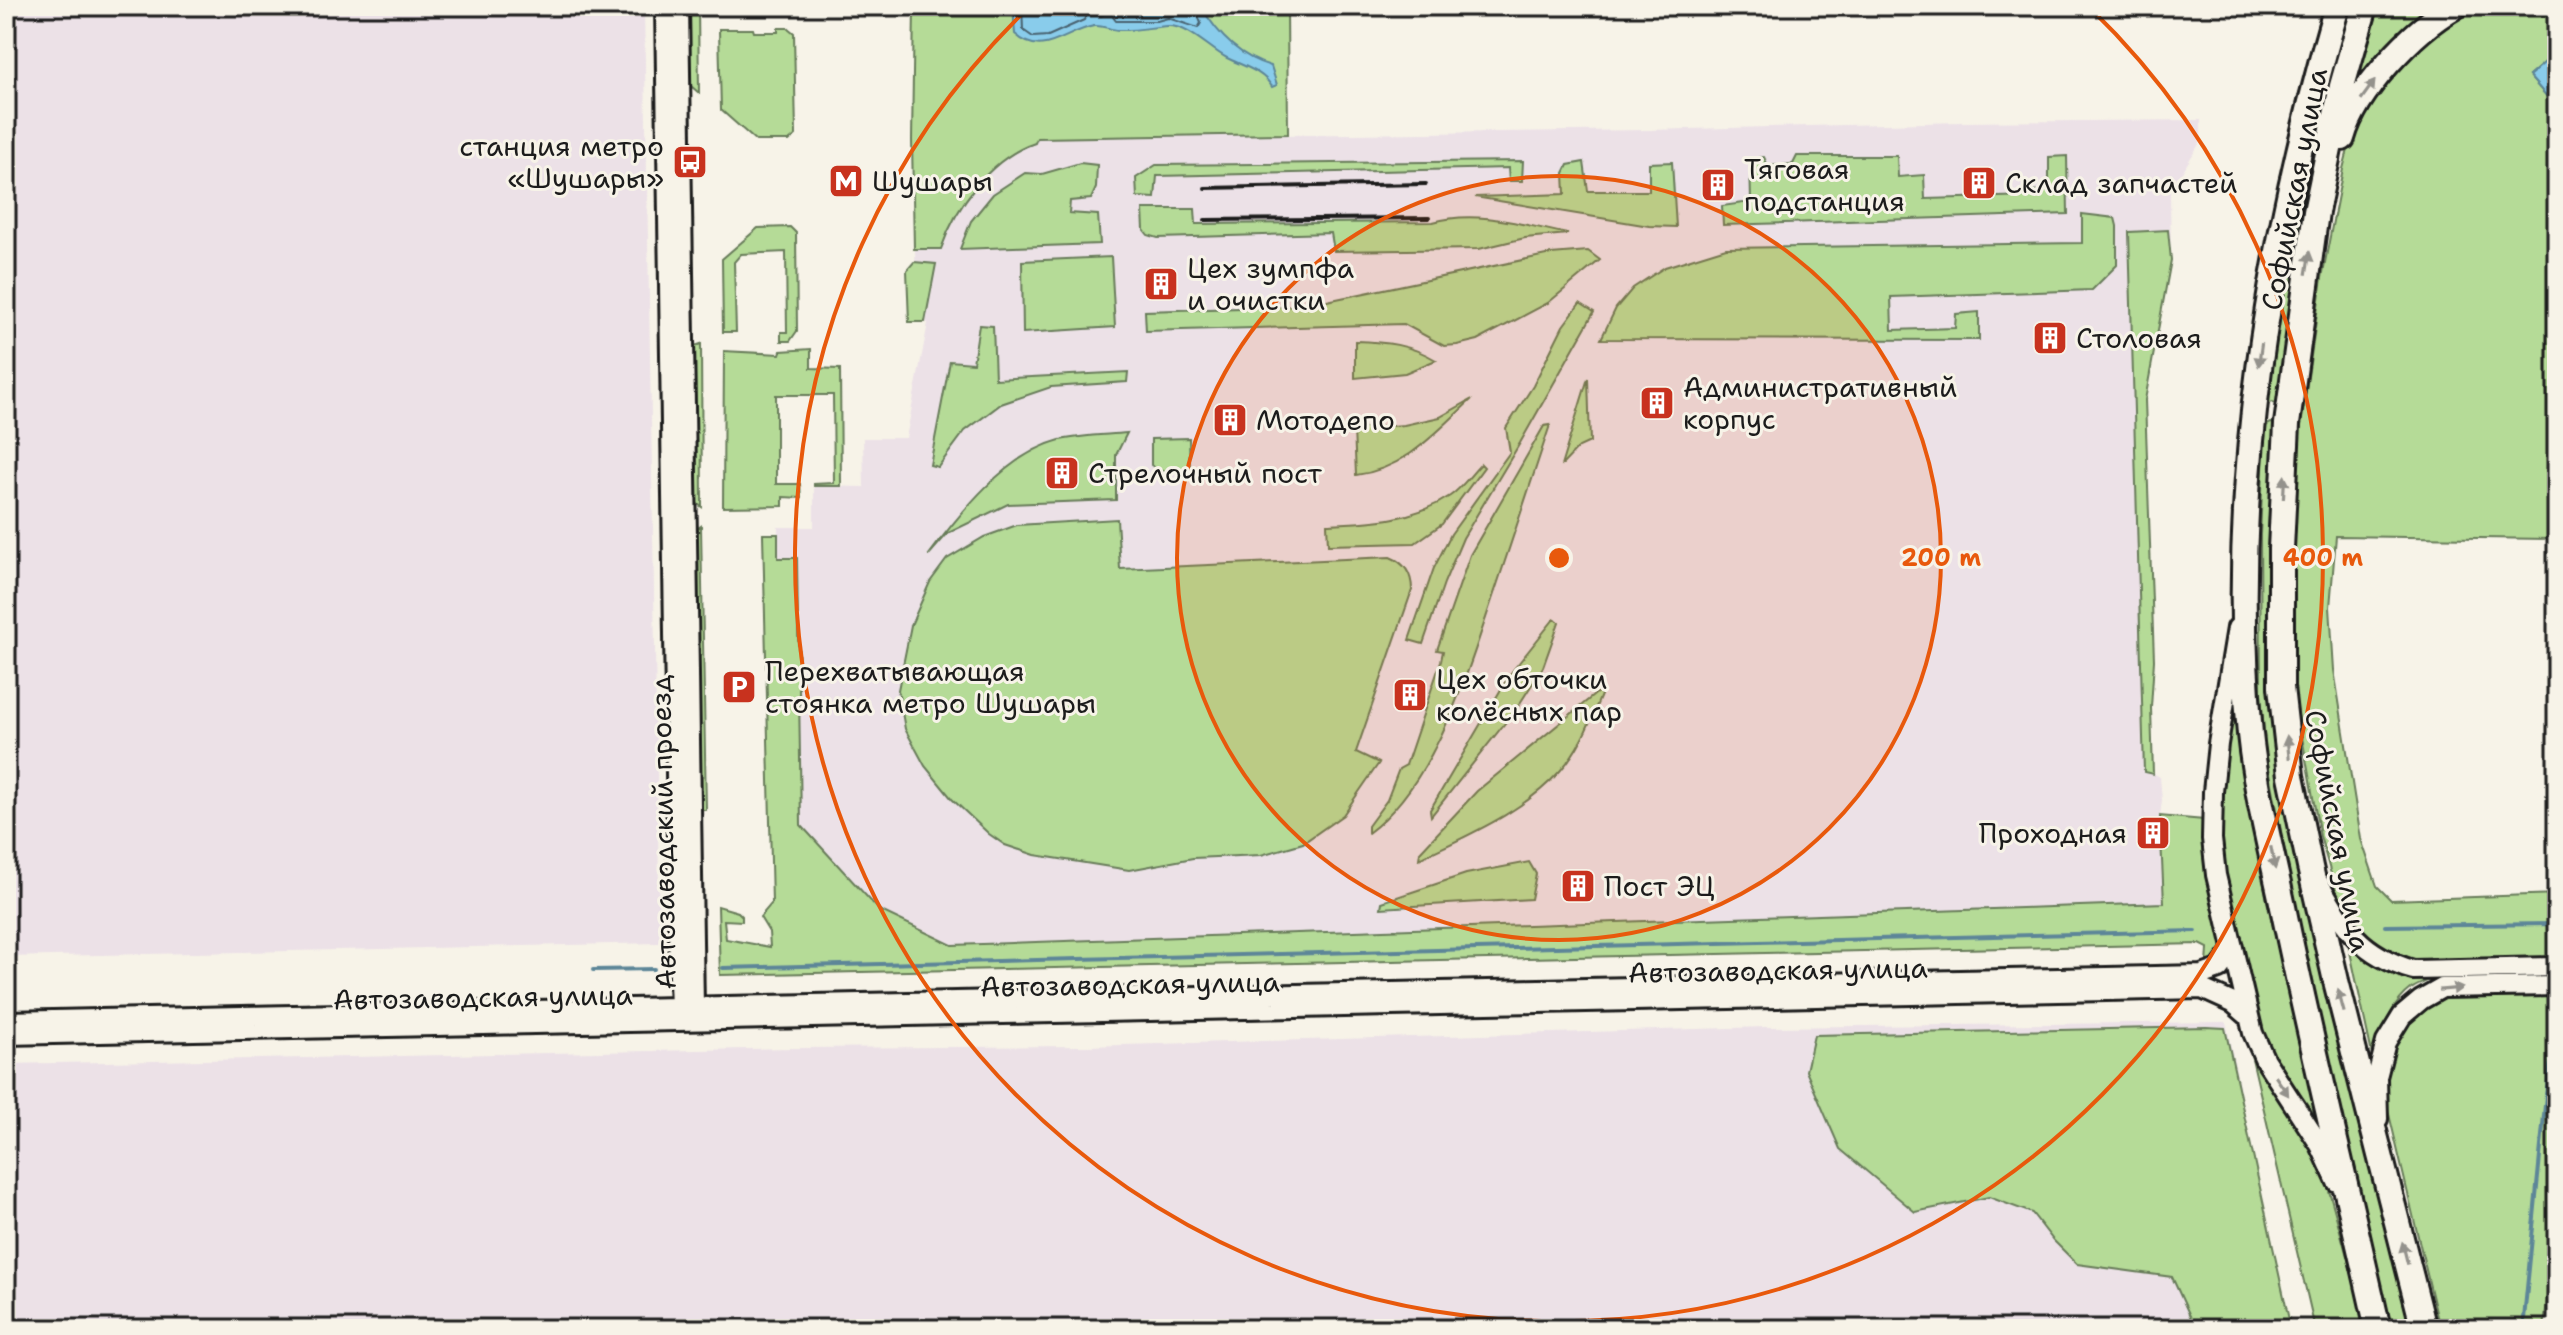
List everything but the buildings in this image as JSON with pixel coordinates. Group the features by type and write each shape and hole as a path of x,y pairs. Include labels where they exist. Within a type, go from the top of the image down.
{"main road":[{"name":"Софийская улица","path":"2337,6 2310,98 2271,284 2252,420 2244,586 2251,737 2259,790 2298,982 2378,1329"},
{"name":"Софийская улица","path":"2365,6 2342,86 2316,212 2287,424 2281,549 2281,687 2291,776 2310,867 2424,1329"},
{"path":"2316,212 2354,110 2424,27 2455,6"},
{"path":"2252,420 2258,415 2274,414 2287,424"}],"street":[{"name":"Автозаводский проезд","path":"665,6 687,1012"},
{"name":"Автозаводский проезд","path":"679,6 687,1012"},
{"path":"2244,586 2218,744 2212,839 2216,875 2248,1016 2265,1060 2320,1145 2349,1205"},
{"path":"2310,867 2348,932 2371,952 2397,965 2413,970 2557,967"},
{"name":"Автозаводская улица","path":"6,1035 687,1012 2202,975 2219,969 2233,951"},
{"path":"2378,1142 2377,1077 2380,1058 2393,1029 2411,1008 2442,988 2557,986"},
{"name":"Автозаводская улица","path":"6,1021 2202,989 2233,1003 2248,1016"}],"shaded area":[{"path":"6,6 644,6 660,943 6,957"},
{"path":"2201,120 2201,141 2170,192 2171,260 2145,400 2154,660 2151,708 2153,773 2160,777 2162,800 2164,903 952,945 879,910 801,825 797,558 778,558 778,527 814,527 814,486 864,487 863,438 906,438 928,323 917,322 912,140"},
{"path":"2226,1022 2289,1329 6,1329 6,1064 794,1048 1087,1046 1767,1027"}],"green space":[{"path":"689,6 698,6 699,93 691,86"},
{"path":"1287,6 1288,134 1037,138 1035,143 1003,160 989,172 965,201 941,249 914,249 914,7"},
{"path":"2349,6 2358,6 2279,405 2273,402 2266,404 2302,181"},
{"path":"2376,6 2437,6 2361,83 2357,75"},
{"path":"2469,6 2557,6 2557,52 2529,76 2557,108 2557,539 2336,536 2330,607 2334,670 2361,839 2377,886 2391,900 2557,894 2557,962 2409,961 2367,940 2343,909 2336,891 2320,836 2293,687 2290,621 2299,440 2322,278 2343,169 2350,142 2397,63 2453,14"},
{"path":"778,28 788,28 794,33 796,135 789,141 756,141 721,110 719,29 778,32"},
{"path":"1797,156 1897,156 1898,177 1924,175 1925,199 2033,196 2033,191 2049,190 2049,157 2067,156 2068,214 1723,225 1722,206 1751,202 1750,159 1764,157 1768,166 1793,164"},
{"path":"1523,161 1522,181 1509,181 1508,168 1157,176 1155,198 1137,197 1136,178 1156,165"},
{"path":"1584,162 1588,191 1649,191 1649,163 1672,162 1676,227 1649,226 1475,197 1565,194 1564,173 1568,165"},
{"path":"1080,163 1097,165 1096,188 1091,199 1070,201 1069,213 1098,215 1100,244 960,249 971,221 993,194 1025,173 1042,174"},
{"path":"1143,209 1195,209 1196,224 1433,222 1466,217 1500,220 1568,234 1525,238 1479,249 1334,251 1331,233 1158,238 1144,230"},
{"path":"2082,214 2115,218 2117,226 2117,265 2092,290 1891,297 1892,330 1955,328 1956,314 1979,312 1979,340 1601,339 1616,308 1633,288 1665,267 1726,248 2082,243"},
{"path":"790,227 796,233 797,331 790,341 781,341 781,332 787,332 786,252 741,254 734,262 736,332 723,332 722,259 758,228"},
{"path":"2168,230 2171,260 2145,400 2154,660 2151,708 2153,774 2144,772 2129,232"},
{"path":"1588,251 1600,260 1548,303 1478,340 1457,345 1444,346 1404,324 1146,331 1145,311 1303,306 1551,254"},
{"path":"1111,257 1115,327 1023,333 1022,261"},
{"path":"914,262 936,264 925,322 909,322 907,270"},
{"path":"1580,303 1594,312 1463,538 1423,644 1409,640 1434,568 1451,534 1510,452 1506,428 1533,386 1563,326"},
{"path":"979,325 993,326 995,379 1128,372 1127,382 1051,387 1001,404 965,431 938,467 930,465 950,361 973,363"},
{"path":"1355,341 1397,345 1436,360 1405,373 1355,378"},
{"path":"701,344 702,507 692,500 692,347"},
{"path":"811,349 811,368 840,369 841,486 814,486 834,483 833,395 776,395 776,484 800,484 801,498 783,497 783,506 723,507 724,351 780,354 781,351"},
{"path":"1588,378 1590,442 1579,447 1561,466"},
{"path":"1472,399 1433,436 1405,457 1374,471 1356,475 1354,429 1404,425 1440,417"},
{"path":"2271,423 2277,425 2269,697 2304,889 2411,1329 2392,1329 2303,947 2265,747 2261,693 2260,535 2265,426"},
{"path":"1550,425 1448,721 1413,784 1392,811 1368,833 1368,826 1387,800 1399,769 1406,765 1441,661 1443,651 1437,650 1470,555 1544,426"},
{"path":"1127,433 1116,455 1116,500 1008,504 948,533 928,556 986,487 1021,458 1060,440"},
{"path":"1189,438 1190,470 1160,471 1151,465 1151,439"},
{"path":"1481,464 1484,467 1442,524 1415,543 1328,545 1327,524 1375,521 1421,511 1454,493"},
{"path":"1117,519 1120,569 1390,557 1407,570 1412,590 1356,752 1379,763 1343,815 1303,843 1261,855 1193,858 1129,870 1035,855 1005,845 989,834 952,799 925,766 905,729 898,690 911,625 930,582 947,559 984,537 1017,525"},
{"path":"701,526 706,810 697,810 693,532"},
{"path":"763,534 778,534 778,558 797,558 801,825 879,910 952,945 2164,903 2160,816 2204,820 2226,951 2224,959 2207,966 2208,948 2200,944 720,975 718,906 742,916 742,921 724,920 726,939 770,947 769,932 760,917 772,903"},
{"path":"1554,619 1559,622 1543,667 1517,708 1431,816 1430,810 1510,674"},
{"path":"1599,691 1601,695 1579,744 1546,786 1512,811 1419,859 1420,852 1477,791"},
{"path":"2240,716 2241,759 2267,901 2315,1115 2266,1046 2223,872 2220,794 2232,721"},
{"path":"1529,862 1536,874 1531,899 1381,908 1382,902 1466,874"},
{"path":"2349,947 2379,964 2433,977 2411,989 2397,1003 2372,1054"},
{"path":"2557,992 2557,1258 2550,1270 2544,1329 2440,1329 2384,1093 2386,1061 2406,1020 2446,995"},
{"path":"2225,1028 2291,1329 2196,1329 2172,1277 2077,1264 2032,1213 1989,1197 1915,1212 1840,1149 1806,1071 1814,1035"},
{"path":"2255,1052 2322,1165 2367,1329 2315,1329 2251,1054"}],"water":[{"path":"1013,6 1086,6 1101,16 1108,6 1201,6 1230,43 1249,57 1271,66 1277,85 1272,87 1258,73 1227,58 1191,33 1175,27 1116,30 1094,26 1054,42 1035,44 1015,34"},
{"path":"2557,52 2557,108 2529,76"}],"waterway":[{"path":"626,6 626,11"},
{"path":"2385,926 2555,924 2557,927"},
{"path":"723,968 2196,931"},
{"path":"593,970 654,969"},
{"path":"2523,1329 2546,1095 2557,1019"}],"railway":[{"path":"1205,188 1426,184"},
{"path":"1205,220 1429,218"}],"place":[{"name":"станция метро «Шушары»","path":"690,162"},
{"name":"Шушары","path":"846,181"},
{"name":"Склад запчастей","path":"1979,183"},
{"name":"Тяговая подстанция","path":"1718,185"},
{"name":"Цех зумпфа и очистки","path":"1161,284"},
{"name":"Столовая","path":"2050,338"},
{"name":"Административный корпус","path":"1657,403"},
{"name":"Мотодепо","path":"1230,420"},
{"name":"Стрелочный пост","path":"1062,473"},
{"name":"Перехватывающая стоянка метро Шушары","path":"739,687"},
{"name":"Цех обточки колёсных пар","path":"1410,695"},
{"name":"Проходная","path":"2153,833"},
{"name":"Пост ЭЦ","path":"1578,886"}]}
